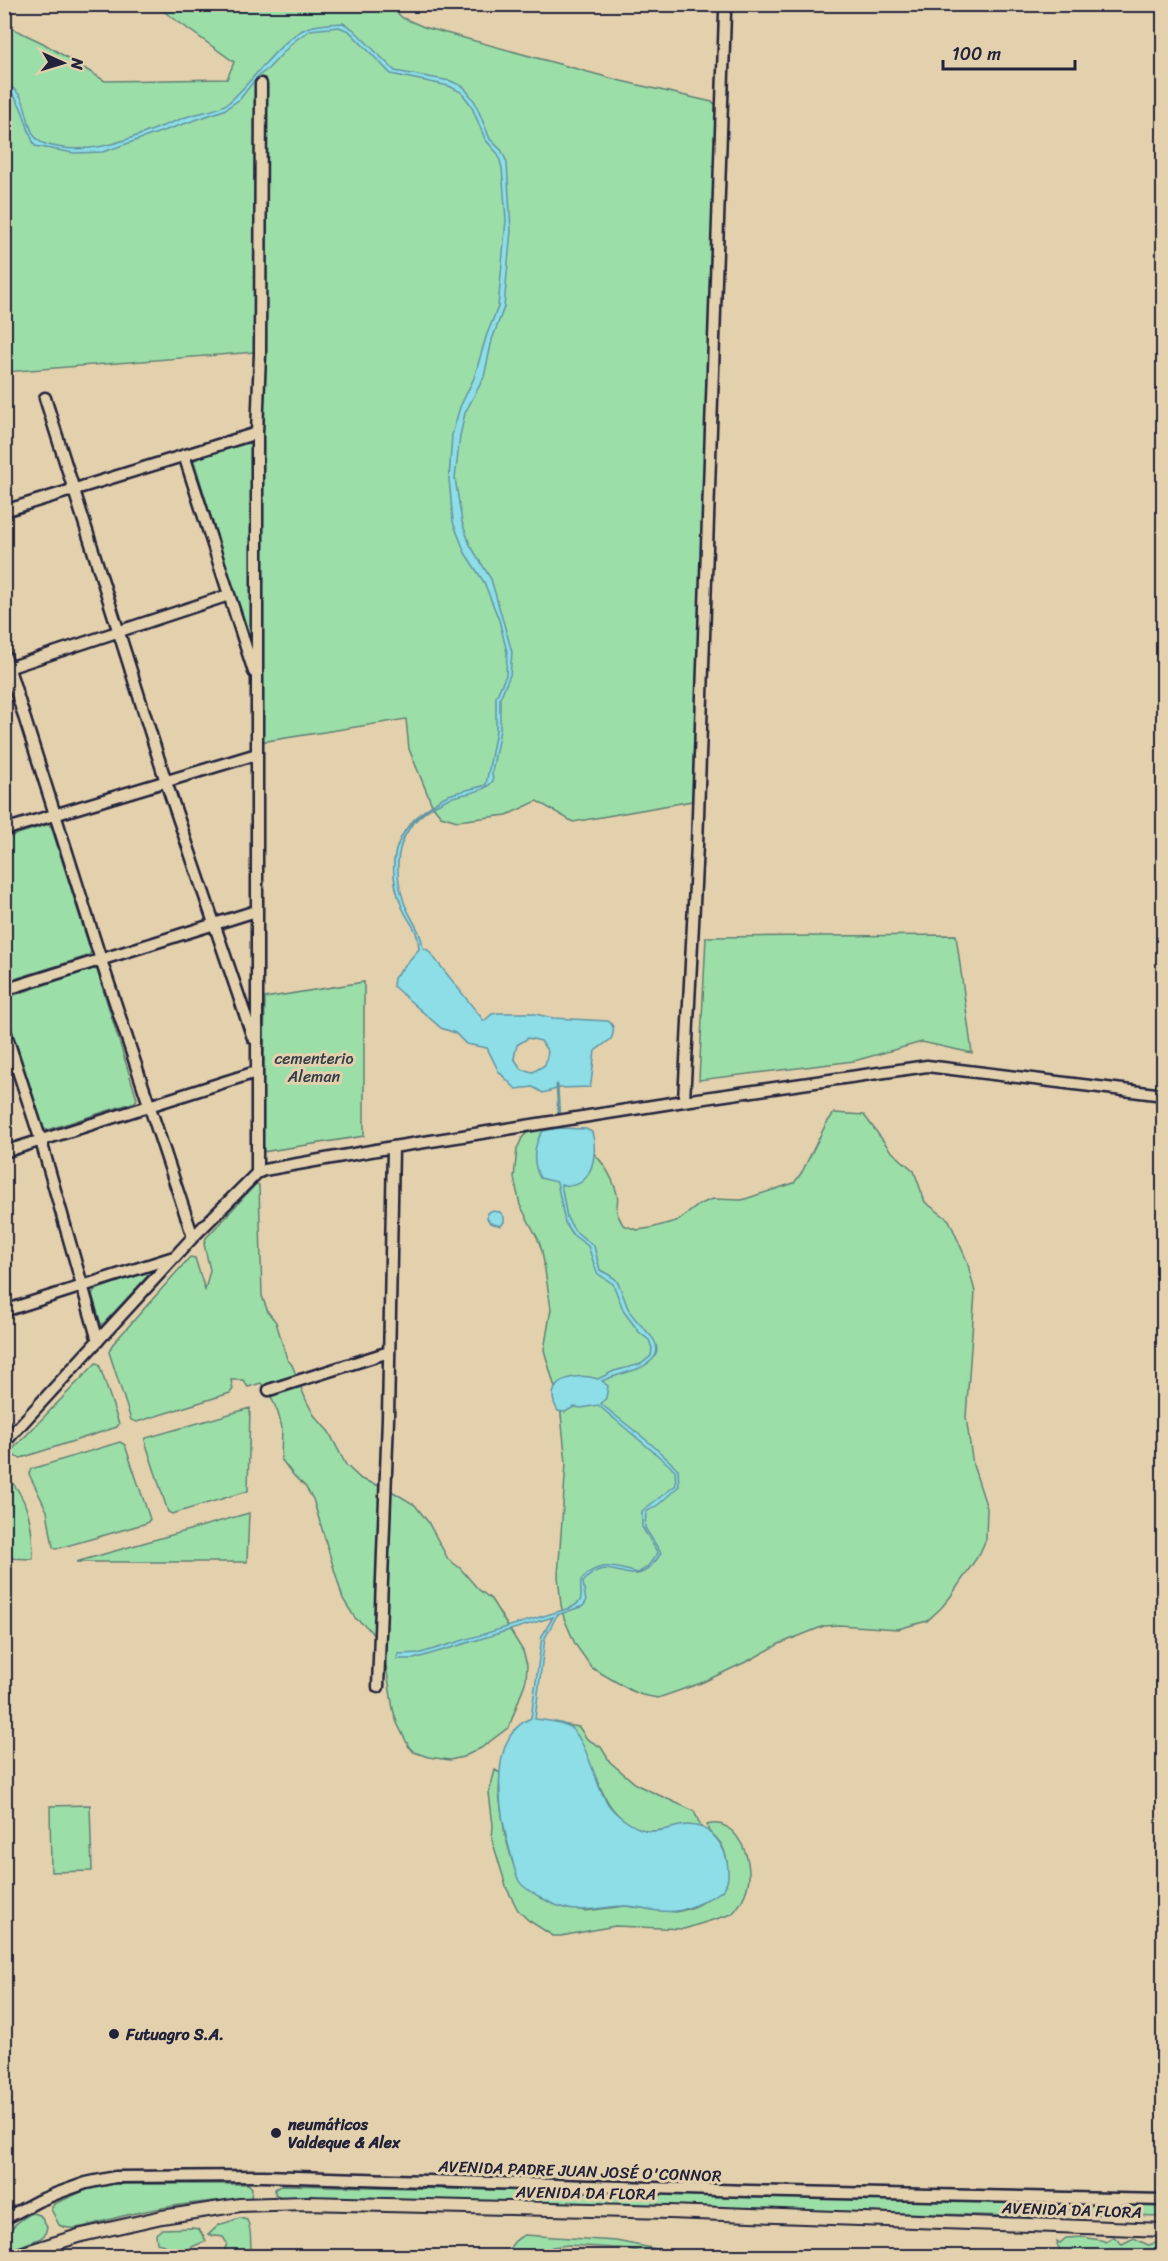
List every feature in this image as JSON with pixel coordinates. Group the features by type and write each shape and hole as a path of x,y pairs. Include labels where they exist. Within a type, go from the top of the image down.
{"main road":[{"name":"AVENIDA DA FLORA","path":"14,2256 82,2235 162,2217 240,2205 306,2203 661,2211 1164,2230"}],"street":[{"path":"684,1101 698,821 724,4"},
{"path":"257,1173 257,433 260,343 261,84"},
{"path":"45,398 166,782 256,1047"},
{"path":"4,511 257,433"},
{"path":"184,455 257,683"},
{"path":"7,668 229,595"},
{"path":"4,653 101,960 193,1237"},
{"path":"4,830 257,754"},
{"path":"4,990 256,911"},
{"path":"4,1028 41,1141 98,1341"},
{"path":"7,1440 193,1237 257,1173 264,1170 684,1101 927,1066 1164,1095"},
{"path":"4,1152 256,1072"},
{"path":"378,1688 393,1147"},
{"path":"4,1311 174,1257"},
{"path":"269,1390 389,1352"},
{"path":"4,1424 7,1440"},
{"name":"AVENIDA PADRE JUAN JOSÉ O'CONNOR","path":"4,2219 38,2200 86,2183 115,2177 263,2176 749,2191 1164,2199"}],"green space":[{"path":"200,4 388,5 403,18 424,27 717,105 692,801 573,822 537,801 507,815 457,821 441,816 432,805 409,749 406,719 260,742 255,352 5,372 5,25 43,43 105,81 227,79 234,62 155,5 180,5 186,9"},
{"path":"246,443 251,444 251,638 249,641 194,461"},
{"path":"46,825 51,826 91,952 88,956 5,982 5,838"},
{"path":"956,935 972,1053 922,1042 854,1061 699,1080 706,937"},
{"path":"92,969 97,970 137,1099 135,1102 47,1130 44,1129 5,1009 5,998"},
{"name":"cementerio Aleman","path":"364,982 364,1136 262,1152 265,998"},
{"path":"834,1113 864,1115 890,1150 914,1171 925,1202 949,1220 967,1261 975,1292 966,1417 973,1465 987,1508 986,1539 980,1553 951,1596 927,1621 898,1629 824,1626 779,1644 701,1683 658,1698 642,1695 592,1668 575,1644 561,1605 558,1576 566,1463 560,1405 544,1350 551,1309 542,1251 520,1205 514,1178 517,1149 522,1138 532,1127 560,1132 585,1146 605,1167 612,1180 618,1198 617,1212 623,1225 637,1230 679,1220 700,1204 713,1199 742,1200 794,1183"},
{"path":"256,1184 259,1185 262,1296 268,1312 276,1322 287,1359 292,1365 314,1415 329,1432 346,1465 361,1479 390,1490 415,1505 428,1522 448,1559 491,1599 523,1651 527,1665 526,1680 509,1727 481,1748 463,1757 450,1760 428,1757 414,1752 409,1747 393,1709 383,1647 367,1627 355,1618 343,1599 313,1499 305,1486 281,1459 282,1428 269,1392 261,1383 248,1387 243,1380 231,1380 233,1389 230,1393 137,1422 131,1420 109,1352 112,1345 190,1257 195,1258 205,1290 210,1270 204,1244 206,1238"},
{"path":"154,1269 101,1324 92,1294 95,1290"},
{"path":"96,1363 99,1364 119,1424 117,1427 21,1458 16,1457 12,1453 13,1449"},
{"path":"250,1408 248,1491 172,1514 168,1512 145,1441 146,1438"},
{"path":"120,1442 125,1445 150,1519 147,1523 56,1549 53,1547 47,1511 29,1474 31,1469"},
{"path":"4,1474 19,1492 28,1513 33,1559 5,1558"},
{"path":"249,1513 247,1562 76,1562"},
{"path":"567,1725 579,1727 587,1739 601,1747 610,1762 637,1785 694,1811 702,1829 687,1826 650,1831 627,1823 606,1799 585,1753"},
{"path":"495,1770 500,1773 499,1794 505,1835 519,1880 541,1898 585,1911 625,1906 676,1912 692,1908 724,1889 727,1865 724,1850 716,1837 709,1832 707,1825 716,1824 724,1826 737,1837 746,1854 749,1877 742,1900 732,1914 684,1929 615,1926 553,1936 528,1920 518,1910 507,1889 492,1840 493,1825 489,1793"},
{"path":"90,1805 92,1871 51,1872 50,1806"},
{"path":"114,2184 248,2184 252,2188 251,2197 247,2199 192,2203 121,2216 76,2228 59,2225 51,2209 54,2204 86,2190"},
{"path":"282,2185 1055,2203 1059,2206 1059,2212 1054,2217 281,2197 275,2194 275,2189"},
{"path":"1074,2204 1163,2206 1163,2216 1073,2214 1070,2212 1070,2207"},
{"path":"32,2213 40,2215 47,2227 45,2234 41,2238 5,2252 6,2239 12,2228"},
{"path":"240,2218 247,2220 249,2224 252,2256 226,2256 227,2243 223,2237 208,2235 219,2225"},
{"path":"162,2229 199,2229 206,2241 187,2249 185,2256 168,2256 165,2254 164,2245 157,2243 156,2234"},
{"path":"524,2235 616,2241 693,2256 652,2256 630,2249 568,2245 552,2247 539,2256 511,2256 510,2249"},
{"path":"1084,2237 1106,2242 1114,2237 1122,2244 1134,2238 1148,2245 1161,2242 1163,2255 1081,2255 1073,2251 1065,2253 1058,2247 1057,2241 1060,2243 1066,2238"}],"water":[{"path":"343,23 353,29 395,71 451,81 464,87 475,102 490,139 502,151 507,163 511,230 504,307 492,340 484,377 465,413 455,478 462,522 470,545 491,579 512,652 510,675 500,698 500,730 492,772 493,781 478,791 447,799 419,817 409,829 399,855 400,885 404,902 420,935 423,948 428,950 484,1021 492,1014 531,1013 553,1018 608,1021 612,1025 611,1039 595,1051 590,1087 560,1088 543,1093 533,1087 516,1089 499,1072 487,1048 466,1044 455,1033 441,1028 393,986 394,978 419,949 415,931 397,892 394,877 396,850 408,826 431,806 446,796 486,785 496,730 496,697 506,675 507,652 499,620 484,582 465,553 453,522 449,479 452,435 460,407 474,378 498,307 506,220 502,168 498,154 485,139 471,105 461,92 449,86 391,74 349,31 339,27 310,30 293,42 269,68 257,77 240,99 224,110 103,152 74,153 35,146 20,106 5,88 5,82 21,97 32,131 39,141 64,148 82,149 101,146 224,106 286,42 297,34 311,27","holes":["528,1038 541,1041 548,1052 545,1065 533,1072 521,1069 514,1058 517,1045"]},
{"path":"559,1128 586,1129 592,1132 594,1141 593,1160 586,1177 579,1183 561,1184 567,1218 575,1231 594,1246 600,1270 616,1280 627,1306 657,1346 653,1359 648,1363 636,1370 602,1381 608,1386 606,1398 601,1404 650,1443 678,1469 679,1486 658,1505 646,1512 645,1528 661,1553 650,1567 641,1573 631,1574 604,1569 594,1572 583,1582 586,1602 583,1606 557,1615 545,1638 535,1719 566,1725 572,1729 588,1756 607,1802 626,1821 648,1831 684,1825 698,1826 719,1841 728,1866 728,1880 724,1888 706,1900 678,1911 659,1911 627,1906 572,1910 562,1908 534,1894 519,1881 507,1839 500,1800 502,1760 507,1742 516,1728 531,1718 542,1636 553,1617 414,1659 397,1659 398,1654 421,1653 570,1608 580,1600 581,1580 594,1570 607,1567 638,1573 647,1567 658,1553 642,1527 642,1511 676,1485 675,1470 598,1405 574,1407 565,1412 558,1411 554,1401 553,1392 563,1381 580,1376 598,1379 614,1371 641,1364 651,1356 652,1348 649,1340 639,1332 624,1312 613,1284 597,1273 588,1246 573,1235 565,1223 557,1182 540,1178 537,1172 535,1154 540,1136 543,1131"},
{"path":"500,1212 504,1217 501,1226 490,1223 487,1213"}],"waterway":[{"path":"557,1085 559,1118"}],"place":[{"name":"Futuagro S.A.","path":"114,2034"},
{"name":"neumáticos Valdeque & Alex","path":"276,2133"}]}
